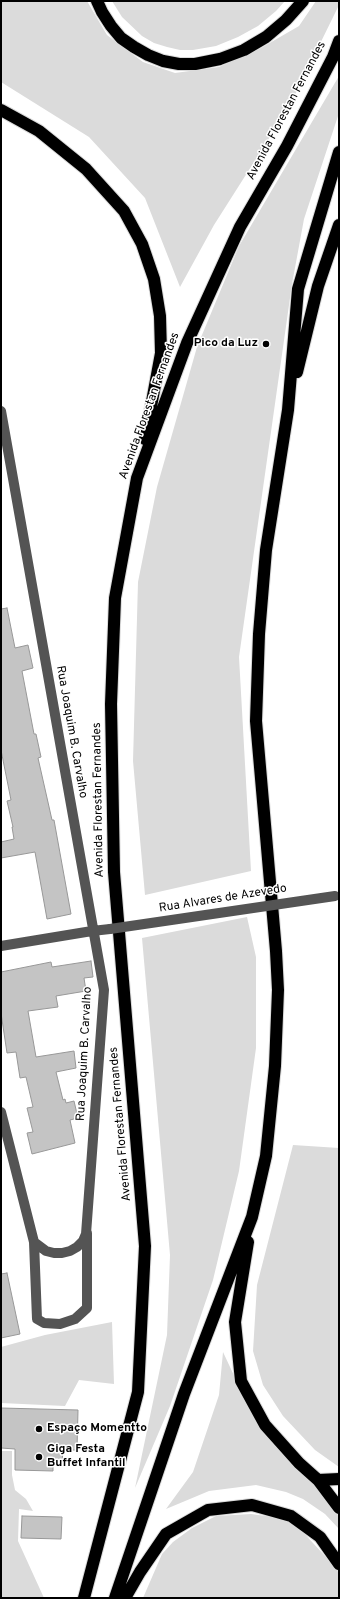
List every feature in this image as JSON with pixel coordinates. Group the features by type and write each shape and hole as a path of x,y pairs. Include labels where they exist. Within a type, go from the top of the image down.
{"highway":[{"path":"97,1 111,26 134,48 163,61 179,64 195,64 220,59 244,50 266,37 286,20 303,1"},
{"name":"Avenida Florestan Fernandes","path":"84,1598 138,1392 145,1246 114,872 111,704 115,598 137,478 187,343 240,227 287,146 333,57 339,41"},
{"path":"1,110 40,131 86,169 124,211 142,244 154,279 160,316 161,353 137,478"},
{"path":"339,152 298,289 288,410 266,550 259,634 256,721 276,951 278,990 275,1066 266,1156 252,1217 235,1322 241,1381 265,1425 299,1463 318,1480 339,1508"},
{"path":"288,410 318,286 339,225"},
{"path":"115,1598 184,1394 252,1217"},
{"path":"318,1480 339,1479"},
{"path":"125,1598 140,1572 166,1534 208,1510 252,1506 291,1516 320,1537 339,1564"}],"street":[{"name":"Rua Joaquim B. Carvalho","path":"1,411 92,931 104,990 87,1227 83,1241 77,1247 66,1252 54,1253 46,1251 34,1242"},
{"name":"Rua Alvares de Azevedo","path":"1,946 337,895"},
{"path":"1,1112 34,1242 37,1319 52,1324 67,1322 75,1319 87,1308 87,1227"}],"shaded area":[{"path":"1,1 87,1 107,35 143,62 175,73 219,67 261,48 299,26 316,1 339,1 339,5 289,107 214,225 180,287 145,198 89,137 1,82"},
{"path":"112,1 285,1 276,11 258,26 238,37 216,46 193,50 180,50 154,43 142,36 122,17"},
{"path":"339,76 339,113 304,219 292,284 239,657 251,871 145,895 133,761 138,582 157,487 197,347 239,246"},
{"path":"247,917 256,957 256,1048 239,1171 213,1280 170,1406 135,1488 167,1335 170,1255 142,938"},
{"path":"293,1145 339,1148 339,1467 315,1450 283,1416 263,1385 253,1351 257,1285"},
{"path":"112,1322 114,1384 79,1380 65,1406 1,1403 1,1347 45,1335"},
{"path":"223,1352 251,1412 318,1484 339,1513 339,1529 325,1514 303,1499 286,1492 256,1485 209,1491 166,1509 193,1472 219,1395"},
{"path":"1,1451 12,1451 12,1475 15,1490 26,1499 33,1511 19,1509 18,1541 44,1598 1,1598"},
{"path":"251,1514 286,1520 301,1530 337,1569 339,1575 339,1598 143,1598 162,1554 173,1542 192,1528 216,1516"}],"building":[{"path":"7,608 15,648 28,645 33,668 22,671 34,734 36,734 41,757 38,758 52,820 54,820 71,914 47,919 35,852 1,858 1,842 14,839 7,801 11,800 1,750 1,609"},
{"path":"91,961 93,977 84,978 86,991 56,996 58,1007 28,1011 36,1057 74,1051 76,1068 56,1072 63,1100 65,1099 66,1103 74,1101 78,1118 70,1120 75,1143 32,1154 27,1133 33,1132 27,1108 33,1107 26,1077 20,1078 16,1052 7,1053 1,1013 1,972 51,962 52,967"},
{"path":"7,1273 20,1334 1,1338 1,1274"},
{"name":"Espaço Momentto","path":"1,1408 78,1410 77,1450 63,1450 62,1463 53,1463 53,1471 15,1470 15,1449 1,1448"},
{"path":"22,1516 62,1517 61,1539 21,1538"}],"place":[{"name":"Pico da Luz","path":"266,344"},
{"name":"Espaço Momentto","path":"39,1429"},
{"name":"Giga Festa Buffet Infantil","path":"39,1457"}]}
